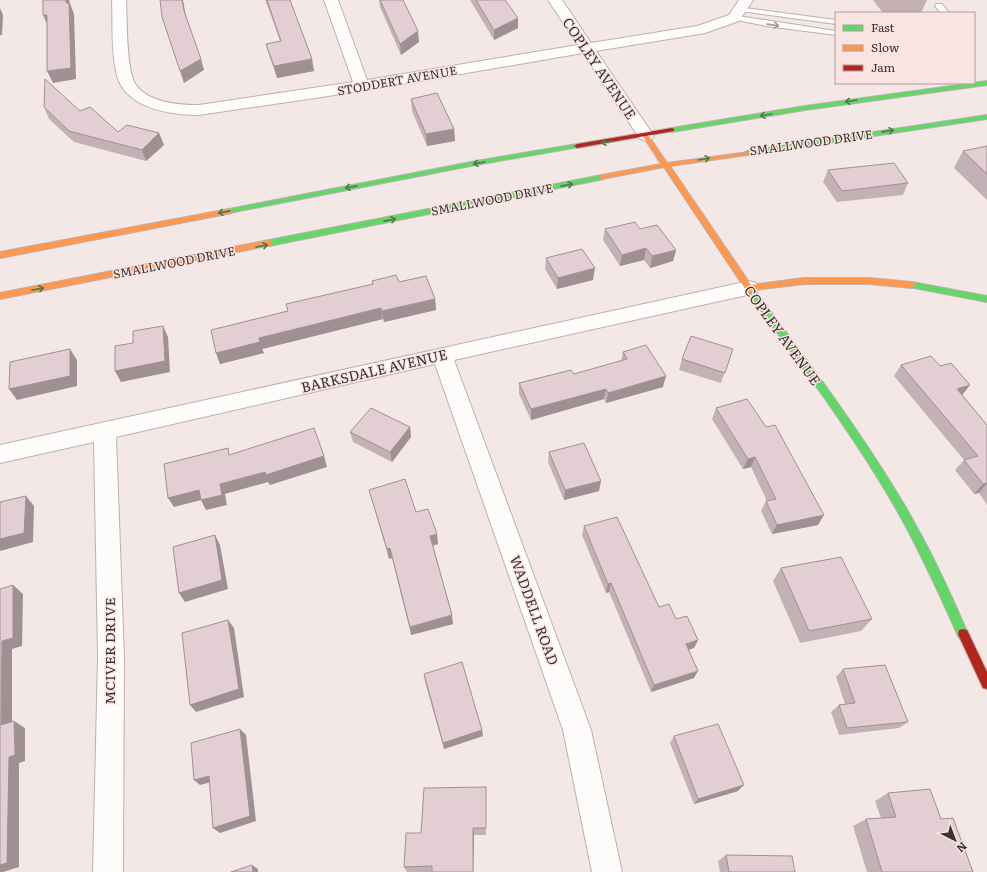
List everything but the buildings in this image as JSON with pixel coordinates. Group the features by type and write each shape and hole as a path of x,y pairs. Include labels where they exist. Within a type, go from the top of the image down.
{"main road":[{"path":"0,255 476,163 646,136 805,108 987,83"},
{"name":"SMALLWOOD DRIVE","path":"0,296 666,165 987,117"},
{"name":"COPLEY AVENUE","path":"646,136 749,288 848,423 888,486 929,561 987,684"},
{"path":"749,288 804,281 869,282 916,286 987,299"}],"street":[{"name":"STODDERT AVENUE","path":"119,0 123,72 130,88 142,97 165,108 199,110 362,86 679,34 700,30 740,9"},
{"path":"331,0 362,86"},
{"name":"COPLEY AVENUE","path":"555,0 646,136"},
{"name":"BARKSDALE AVENUE","path":"0,454 749,288"},
{"name":"WADDELL ROAD","path":"442,355 577,730 598,823 607,872"},
{"name":"MCIVER DRIVE","path":"105,430 112,657 109,724 108,872"}],"lane":[{"path":"939,6 944,12"},
{"path":"740,9 835,22"},
{"path":"740,9 766,24 835,33"}],"traffic: fast":[{"path":"672,130 805,108 987,83"},
{"path":"747,153 987,117"},
{"path":"229,211 476,163 577,146"},
{"path":"269,243 602,177"},
{"path":"912,285 987,299"},
{"path":"751,291 838,411 887,485 937,577 963,634"}],"traffic: slow":[{"path":"646,136 751,291"},
{"path":"602,177 665,165 747,153"},
{"path":"0,255 229,211"},
{"path":"0,296 269,243"},
{"path":"749,288 804,281 869,281 912,285"}],"traffic: jam":[{"path":"577,146 672,130"},
{"path":"963,634 987,684"}]}
